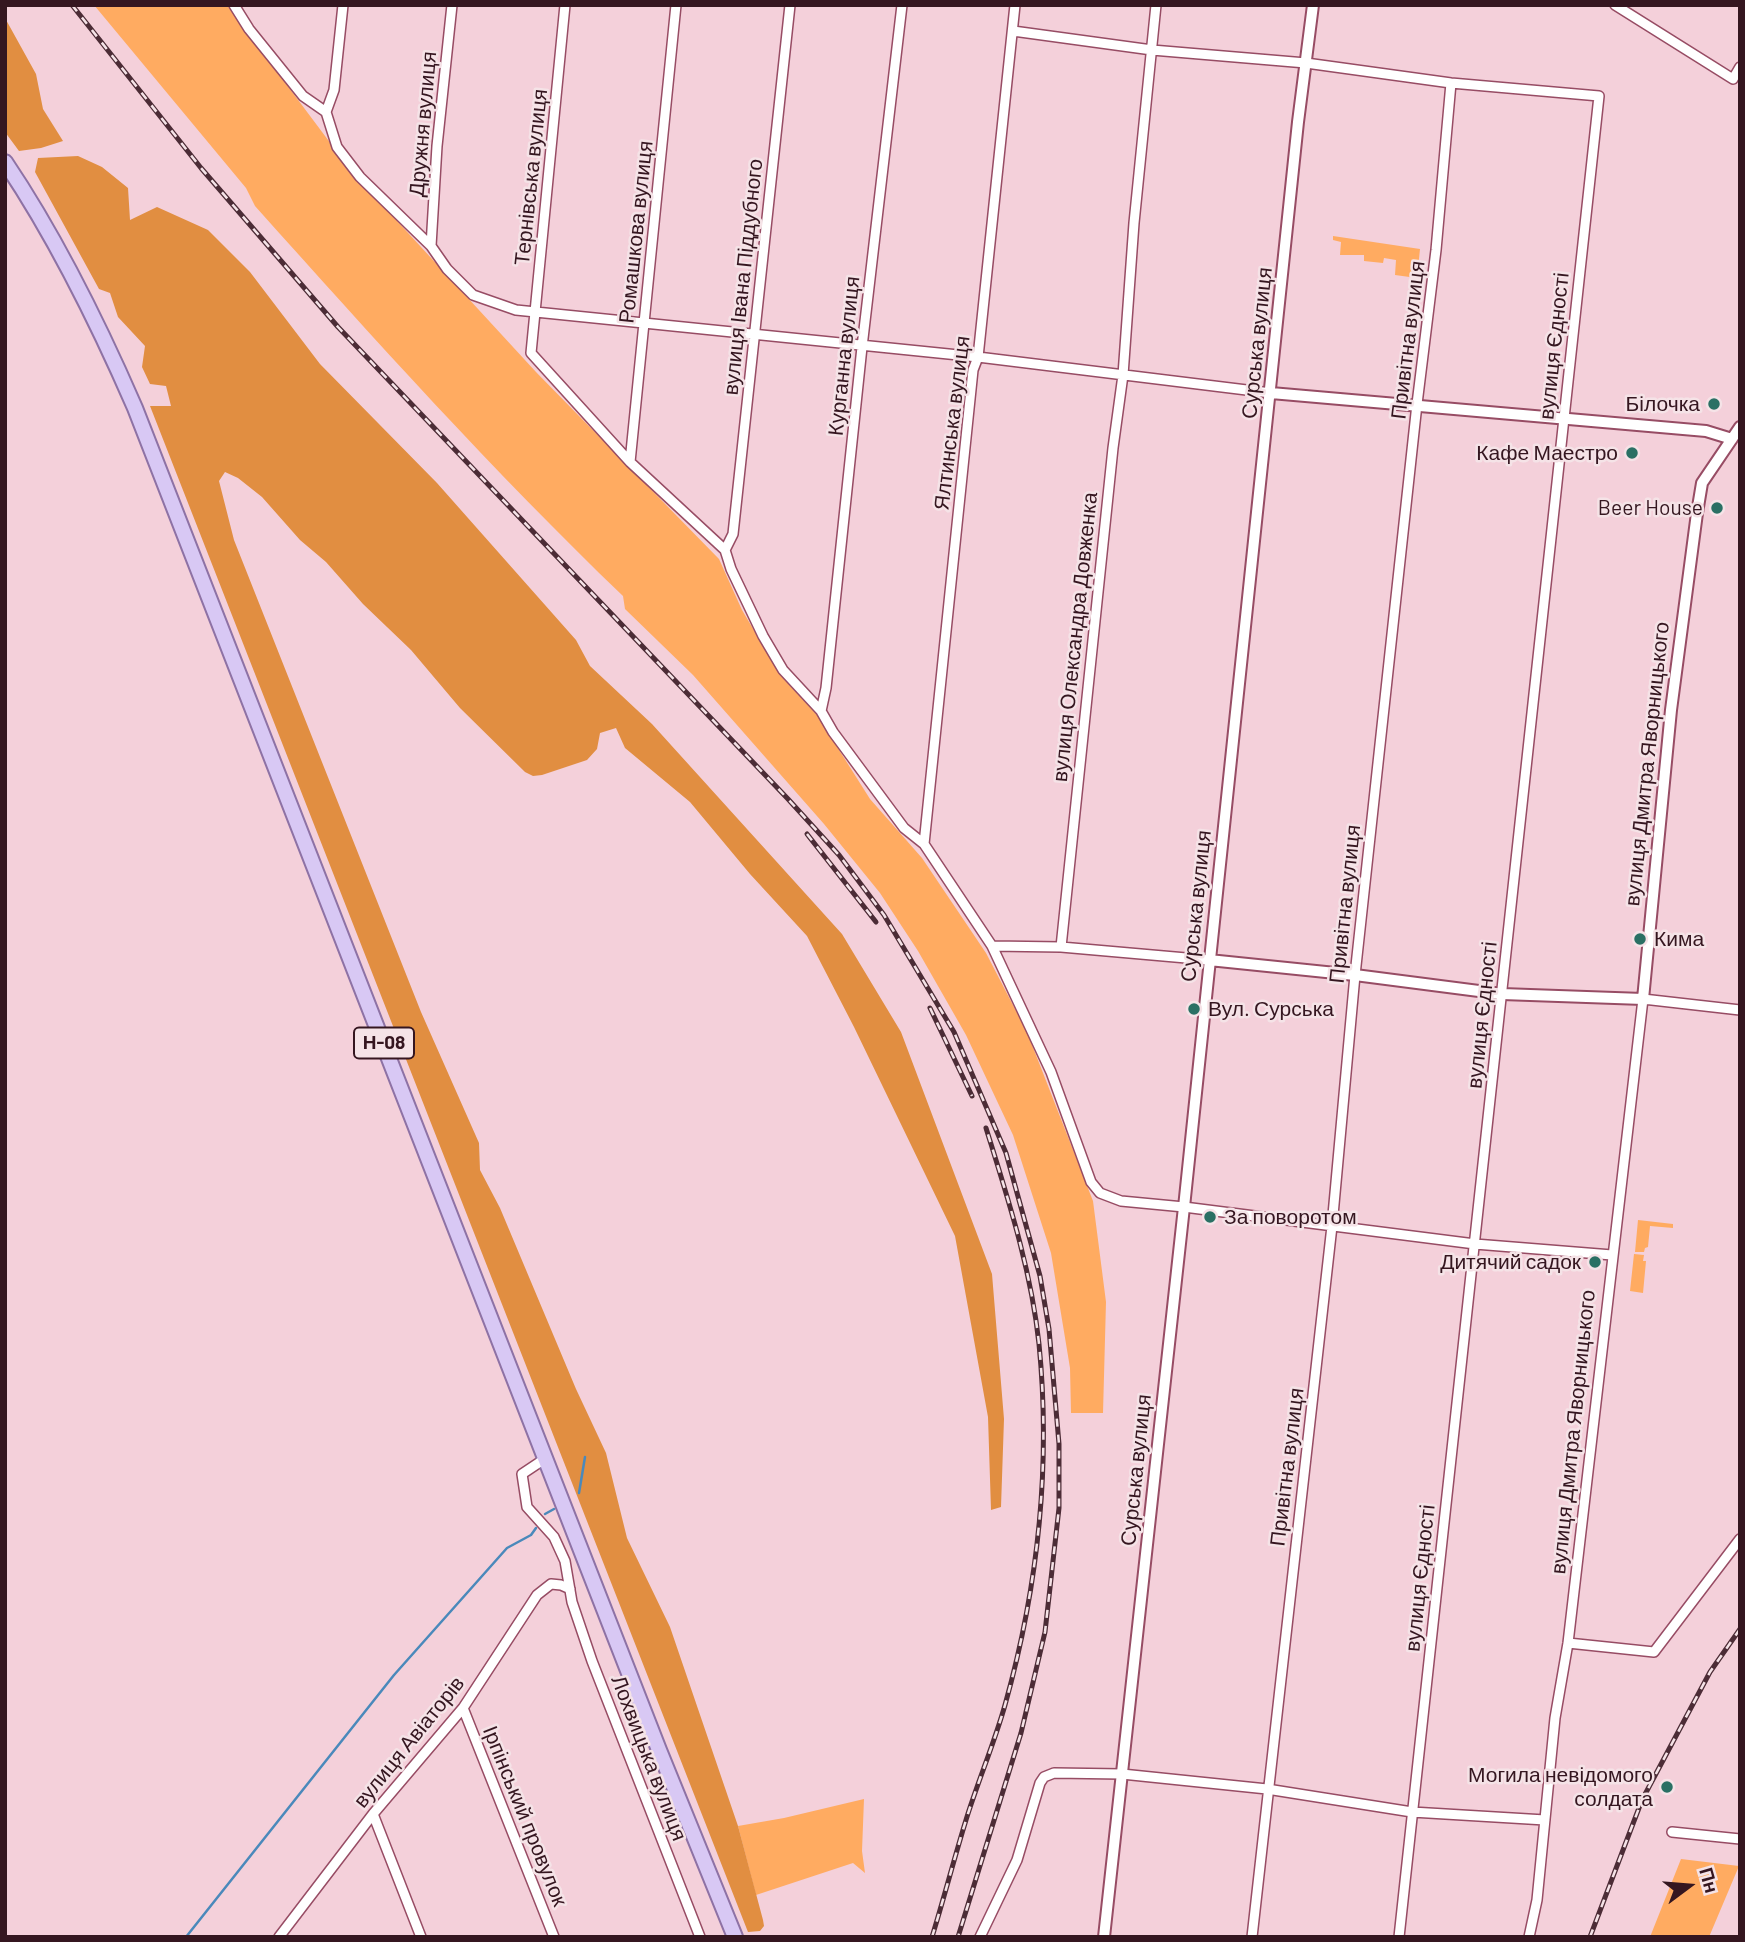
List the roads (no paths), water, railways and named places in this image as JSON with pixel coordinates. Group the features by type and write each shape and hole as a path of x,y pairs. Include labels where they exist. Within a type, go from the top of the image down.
{"main road":[{"name":"Н-08","path":"5,162 46,226 76,282 135,408 659,1750 735,1937"}],"street":[{"path":"234,5 249,29 303,96 326,113 337,147 360,177 431,246 447,269 473,295 516,310 978,357 1271,393 1706,432 1732,439"},
{"path":"326,113 334,90 343,5"},
{"name":"Дружня вулиця","path":"431,246 437,146 452,5"},
{"name":"Тернівська вулиця","path":"565,5 531,353 630,462"},
{"name":"Ромашкова вулиця","path":"630,462 676,5"},
{"name":"вулиця Івана Піддубного","path":"725,551 733,534 789,5"},
{"name":"Курганна вулиця","path":"821,711 826,688 902,5"},
{"name":"Ялтинська вулиця","path":"924,844 972,370 978,357 1015,5"},
{"name":"вулиця Олександра Довженка","path":"1061,947 1112,448 1123,376 1134,223 1156,5"},
{"name":"Сурська вулиця","path":"1104,1937 1313,5"},
{"path":"1615,5 1733,79 1740,67"},
{"path":"1013,31 1152,50 1306,63 1451,83"},
{"name":"вулиця Єдності","path":"1399,1937 1599,96 1451,83"},
{"name":"Привітна вулиця","path":"1252,1937 1332,1226 1355,975 1436,250 1451,83"},
{"name":"вулиця Дмитра Яворницького","path":"1529,1937 1537,1900 1555,1718 1568,1643 1643,999 1671,710 1692,544 1702,483 1740,428"},
{"path":"630,462 725,551 763,636 783,670 821,711 833,732 904,828 924,844 992,946 1051,1072 1091,1182 1100,1193 1121,1201 1475,1244 1612,1255"},
{"path":"992,946 1061,947 1355,975 1503,993 1643,999 1740,1010"},
{"name":"Лохвицька вулиця","path":"546,1458 522,1474 527,1507 554,1537 565,1562 570,1589 592,1661 700,1937"},
{"path":"1568,1643 1654,1652 1740,1539"},
{"name":"вулиця Авіаторів","path":"279,1937 373,1814 463,1708 537,1595 551,1584 570,1589"},
{"name":"Ірпінський провулок","path":"463,1708 554,1937"},
{"path":"980,1937 1017,1860 1040,1783 1044,1777 1054,1773 1122,1774 1267,1789 1412,1812 1545,1820"},
{"path":"373,1814 421,1937"},
{"path":"1672,1832 1740,1839"}],"waterway":[{"path":"579,1493 585,1457"},
{"path":"545,1514 554,1509"},
{"path":"186,1937 394,1675 507,1548 531,1535 536,1528"}],"railway":[{"path":"72,5 201,168 338,327 839,855 884,915 954,1032 1006,1153 1040,1276 1049,1329 1059,1444 1059,1508 1045,1632 1021,1733 958,1937"},
{"path":"807,834 876,922"},
{"path":"930,1008 972,1096"},
{"path":"932,1937 966,1820 1001,1720 1026,1616 1039,1526 1043,1435 1039,1344 1018,1234 986,1128"},
{"path":"1590,1937 1642,1800 1710,1672 1740,1629"}],"place":[{"name":"Білочка","path":"1714,404"},
{"name":"Кафе Маестро","path":"1632,453"},
{"name":"Beer House","path":"1717,508"},
{"name":"Кима","path":"1640,939"},
{"name":"Вул. Сурська","path":"1194,1009"},
{"name":"За поворотом","path":"1210,1217"},
{"name":"Дитячий садок","path":"1595,1262"},
{"name":"Могила невідомого солдата","path":"1667,1787"}]}
